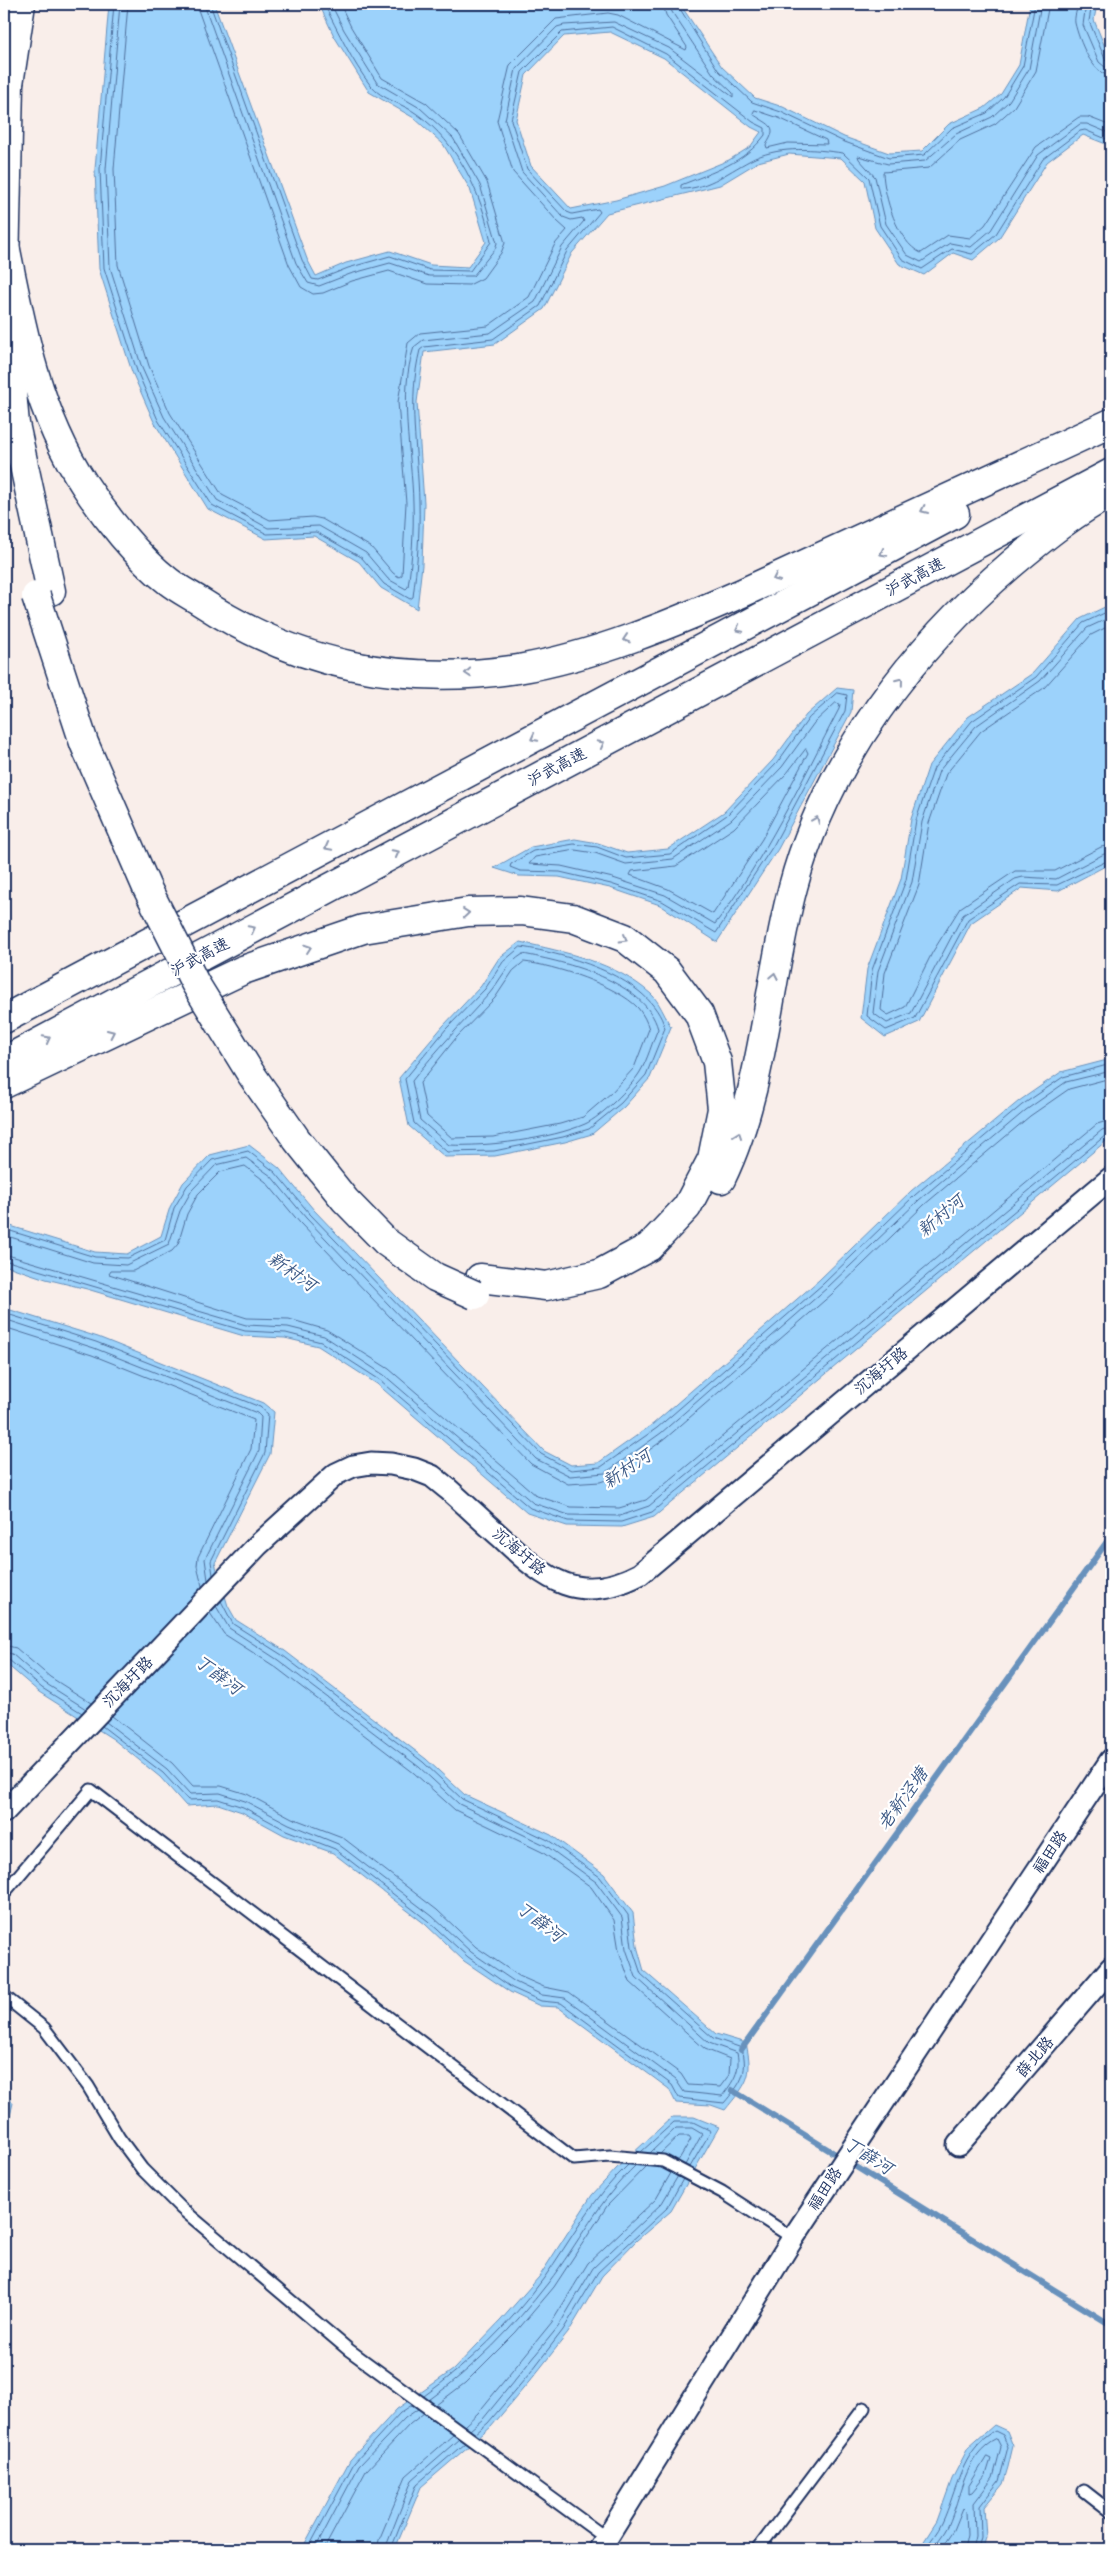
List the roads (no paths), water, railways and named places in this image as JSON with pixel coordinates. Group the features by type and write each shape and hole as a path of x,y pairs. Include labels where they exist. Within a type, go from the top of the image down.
{"highway":[{"path":"4,303 9,84 21,4"},
{"path":"6,250 31,368 55,427 83,483 122,534 167,580 220,615 274,643 334,664 395,672 457,674 518,668 576,655 688,616 742,593 1111,424"},
{"path":"4,308 15,424 44,594"},
{"path":"4,1019 1111,431"},
{"path":"4,441 44,594 98,736 161,880 210,974 266,1066 357,1190 397,1232 477,1287 490,1299 549,1305 609,1290 662,1258 702,1217 728,1164 744,1116 793,887 816,819 850,752 890,692 938,633 988,584 1046,535 1111,493"},
{"name":"沪武高速","path":"4,1061 1111,473"},
{"path":"4,1084 244,970 362,930 468,912 521,911 573,918 625,938 667,972 699,1014 717,1062 722,1109 712,1159 687,1207 649,1247 599,1274 546,1286 477,1287"}],"street":[{"name":"沉海圩路","path":"4,1812 258,1546 336,1474 353,1466 371,1463 390,1464 414,1469 432,1476 544,1576 580,1588 623,1583 640,1574 1111,1178"},
{"name":"福田路","path":"603,2544 793,2238 1111,1760"},
{"name":"薛北路","path":"958,2145 1111,1968"}],"lane":[{"path":"4,1893 91,1790 574,2159 610,2156 663,2161 722,2192 793,2238"},
{"path":"4,1996 44,2028 88,2086 119,2138 136,2162 181,2208 348,2350 603,2544"},
{"path":"758,2549 864,2408"},
{"path":"1084,2492 1111,2512"}],"water":[{"path":"109,4 214,4 307,259 316,276 346,263 390,251 431,265 468,267 486,242 470,189 443,144 414,118 369,92 334,36 319,4 680,4 722,67 755,98 783,107 844,137 889,153 922,151 949,124 984,108 1001,94 1019,65 1030,4 1097,4 1094,20 1111,62 1111,146 1083,135 1047,162 999,238 973,260 953,253 924,275 899,264 875,228 865,181 841,158 789,154 758,162 720,185 607,213 572,253 544,309 495,344 424,352 417,402 424,503 422,565 417,609 381,588 359,562 314,536 266,539 208,509 154,422 132,372 99,269 95,169","holes":["610,32 664,58 751,127 761,132 750,147 729,160 665,186 616,200 571,209 531,166 516,120 526,75 564,36"]},
{"path":"1111,604 1111,863 1058,891 1022,888 971,923 919,1022 885,1037 861,1018 867,969 901,879 911,819 929,765 968,717 1033,673 1080,619"},
{"path":"837,688 853,690 851,712 778,849 717,942 660,905 610,888 559,877 519,876 494,868 531,847 575,839 598,843 627,853 668,849 724,812 773,760 806,715"},
{"path":"520,942 572,954 622,974 654,997 671,1027 650,1078 624,1107 592,1134 565,1142 495,1156 445,1157 409,1126 399,1078 443,1026 481,986 499,958"},
{"name":"新村河","path":"1111,1059 1111,1137 654,1517 622,1527 567,1526 527,1513 377,1384 318,1346 285,1338 244,1336 87,1289 46,1279 4,1265 4,1224 95,1252 127,1254 161,1236 170,1207 183,1183 210,1155 249,1145 279,1168 314,1210 544,1451 571,1465 598,1463 653,1424 819,1280 911,1191 1019,1101 1061,1072"},
{"path":"4,1308 98,1337 263,1403 274,1412 270,1454 215,1563 228,1606 236,1620 285,1651 426,1759 465,1795 551,1835 604,1874 633,1913 637,1946 644,1971 716,2034 746,2043 749,2065 746,2080 743,2087 725,2110 711,2105 676,2103 669,2089 558,2007 540,2006 510,1992 464,1961 425,1924 333,1853 284,1835 242,1812 218,1804 186,1806 160,1777 113,1739 39,1692 4,1662"},
{"path":"4,2089 13,2103 4,2143"},
{"path":"672,2117 694,2117 719,2127 671,2211 637,2240 602,2276 568,2333 491,2427 421,2487 395,2549 302,2549 350,2460 397,2409 453,2370 501,2320 539,2277 592,2195 617,2168"},
{"path":"994,2425 1007,2431 1013,2446 1003,2484 984,2507 986,2537 983,2549 919,2549 937,2521 952,2479 968,2448"}],"waterway":[{"name":"老新泾塘","path":"741,2050 1111,1536"},
{"name":"丁薛河","path":"732,2090 1111,2325"}]}
